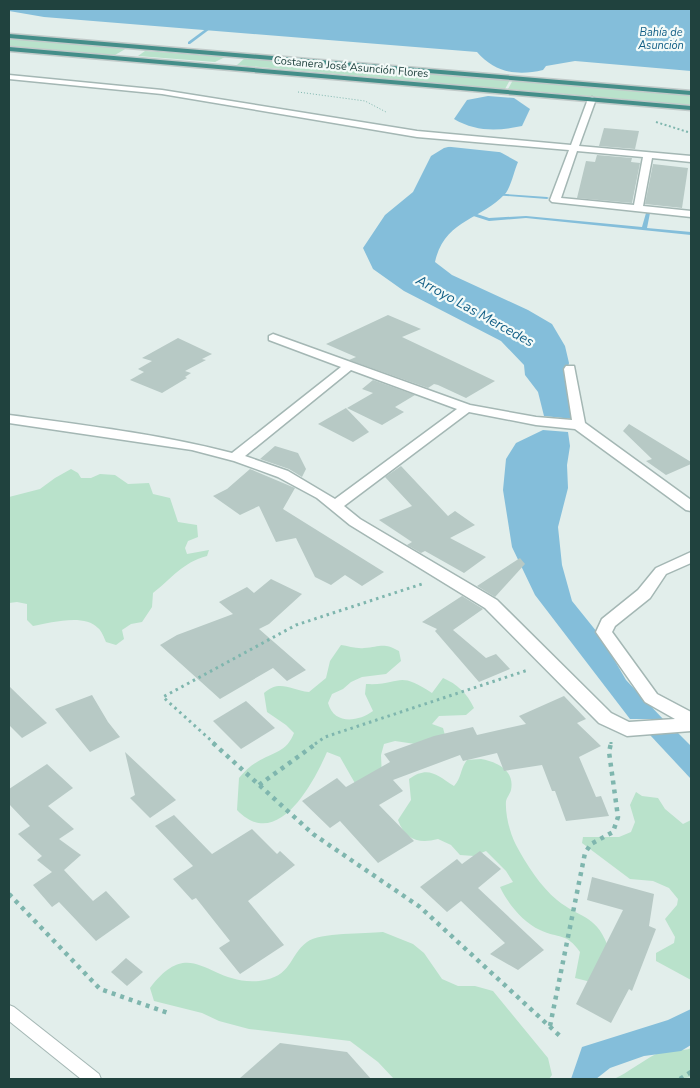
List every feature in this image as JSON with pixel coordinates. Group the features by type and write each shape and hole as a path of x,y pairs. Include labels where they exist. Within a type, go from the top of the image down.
{"highway":[{"name":"Costanera José Asunción Flores","path":"9,36 691,93"},
{"path":"124,59 142,47"},
{"name":"Costanera José Asunción Flores","path":"9,49 691,108"},
{"path":"182,64 224,64 230,62 237,55"}],"street":[{"path":"9,77 162,92 417,134 691,159"},
{"path":"592,99 572,148 555,200 691,214"},
{"path":"638,209 648,155"},
{"path":"273,338 350,364 467,408 536,421 574,424 691,507"},
{"path":"235,457 350,364"},
{"path":"570,369 574,424"},
{"path":"337,504 467,408"},
{"path":"9,419 200,447 235,457 297,480 337,504 355,522 491,604 605,718 622,726 689,723"},
{"path":"689,723 652,698 618,654 604,632 608,623 644,594 661,571 691,557"}],"lane":[{"path":"9,1012 93,1079"}],"path":[{"path":"292,90 365,100 378,105 390,117"},
{"path":"444,576 296,625 163,697 313,834 420,907 560,1036"},
{"path":"259,785 325,738 550,663"},
{"path":"550,1026 585,853 591,844 613,832 618,817 608,752 622,726"},
{"path":"9,894 100,989 168,1013"},
{"path":"680,1079 691,1072"}],"green space":[{"path":"9,38 127,48 115,55 9,46"},
{"path":"145,51 225,57 215,62 138,56"},
{"path":"245,58 510,80 505,89 237,65"},
{"path":"513,80 691,95 691,105 508,89"},
{"path":"71,469 78,473 81,478 91,478 100,474 115,475 128,484 149,483 153,494 170,498 178,522 197,525 198,537 188,541 185,548 187,554 209,550 207,556 191,562 153,593 152,607 142,622 131,624 122,630 124,639 116,645 106,642 99,629 92,623 84,621 67,620 33,626 27,620 27,604 9,603 9,497 40,489"},
{"path":"341,645 355,648 389,647 399,651 401,661 386,674 362,677 332,694 328,703 335,715 341,718 354,719 373,711 365,694 366,684 399,680 412,682 432,693 443,678 461,690 474,708 466,715 439,716 432,724 443,728 446,739 422,745 395,741 384,744 381,755 382,778 356,785 340,757 327,752 313,780 292,809 279,819 266,823 252,821 237,810 239,778 254,764 288,744 294,733 267,712 264,693 280,686 309,692 326,678 330,661"},
{"path":"481,759 493,762 504,768 510,777 512,783 511,790 506,801 508,824 516,845 534,875 557,900 592,922 602,934 607,944 591,982 575,978 580,952 571,941 534,927 507,900 500,887 513,882 506,871 486,851 474,856 460,855 451,845 438,839 425,841 414,839 401,827 398,820 411,800 409,779 427,772 437,775 454,786 467,760"},
{"path":"636,792 642,796 658,798 665,809 683,824 691,820 691,980 656,961 656,953 674,943 675,937 665,919 677,905 678,899 669,888 653,881 630,879 582,843 583,837 619,837 631,832 635,822 630,805"},
{"path":"383,932 413,944 424,953 442,979 458,986 475,986 493,991 548,1058 552,1075 549,1079 394,1079 378,1062 350,1041 249,1029 219,1021 202,1013 154,1001 150,988 165,972 178,964 189,963 241,980 259,981 270,979 284,971 296,953 313,939 332,935"},
{"path":"691,1048 691,1077 679,1079 614,1079 656,1054"}],"water":[{"name":"Bahía de Asunción","path":"9,9 691,9 691,71 575,61 546,66 543,70 525,73 499,69 491,65 477,52 44,17 9,11"},
{"path":"488,96 514,98 530,109 522,126 487,129 471,126 454,119 467,100"},
{"name":"Arroyo Las Mercedes","path":"460,144 491,147 518,162 505,194 485,210 464,222 446,237 435,262 452,275 528,310 552,324 565,346 569,363 566,376 573,419 544,416 538,392 525,375 524,365 501,341 404,291 373,269 363,248 385,215 413,192 431,156 444,148"},
{"path":"543,430 568,432 570,446 567,465 568,488 558,527 562,565 572,601 601,637 626,680 663,719 630,719 535,595 512,547 503,490 506,459 516,443"},
{"path":"678,733 691,746 691,779 650,735"},
{"path":"691,1009 691,1045 681,1051 644,1056 610,1068 596,1079 571,1079 582,1047 668,1020"}],"pier":[{"path":"460,141 492,145 508,153 442,146"}],"building":[{"path":"604,128 639,131 635,149 599,146"},
{"path":"597,155 632,158 631,162 640,163 632,203 577,198 586,161 595,162"},
{"path":"653,164 688,168 682,208 645,204"},
{"path":"388,315 421,329 402,337 495,381 466,398 438,385 434,384 428,388 349,360 356,357 326,344"},
{"path":"178,338 212,354 202,359 206,360 185,371 191,373 185,377 187,378 162,393 130,380 144,372 138,369 152,361 142,358"},
{"path":"373,380 415,395 395,407 404,412 382,425 347,408 373,393 362,389"},
{"path":"346,408 369,432 353,442 318,424"},
{"path":"629,424 691,462 691,464 666,475 646,461 652,459 623,431"},
{"path":"275,446 298,453 306,469 302,477 289,469 260,459"},
{"path":"401,466 448,516 455,511 475,525 450,538 486,557 464,573 425,551 421,553 407,545 412,542 379,520 412,506 385,477"},
{"path":"250,469 295,488 283,509 384,572 362,586 345,575 331,585 315,577 296,538 276,542 259,506 240,515 213,496 227,489"},
{"path":"520,558 525,564 495,597 477,586"},
{"path":"271,579 302,594 269,624 259,629 306,670 287,681 273,668 220,699 160,645 177,635 233,614 219,602 247,587 254,593"},
{"path":"462,596 483,609 453,630 486,658 496,654 510,669 479,682 435,631 437,629 422,622"},
{"path":"9,686 47,723 22,738 9,725"},
{"path":"92,695 108,722 120,737 90,752 55,709"},
{"path":"564,696 586,719 577,723 601,746 579,757 596,797 601,796 609,816 566,821 555,791 552,791 542,765 504,771 497,753 463,761 460,755 393,780 403,791 379,805 414,841 378,863 340,821 330,828 302,801 337,778 346,787 390,762 384,754 434,736 473,727 477,735 526,724 519,716"},
{"path":"246,701 275,728 241,749 213,721"},
{"path":"125,752 176,800 150,818 130,798 135,795"},
{"path":"47,764 73,788 48,806 74,829 59,839 81,855 64,870 93,901 106,891 130,917 96,941 59,902 52,907 33,885 52,872 37,860 42,856 18,834 30,826 9,804 9,789"},
{"path":"174,815 212,854 252,829 277,854 280,851 295,865 248,901 284,945 240,974 219,948 230,941 196,898 192,900 173,879 193,866 155,826"},
{"path":"480,851 501,869 478,888 544,950 518,970 490,954 505,943 461,901 447,912 420,887 457,859 462,864"},
{"path":"592,877 654,894 649,926 656,929 632,991 629,989 611,1023 576,1004 623,910 587,900"},
{"path":"126,958 143,972 127,986 111,972"},
{"path":"280,1043 347,1052 371,1079 239,1079"}],"waterway":[{"path":"189,43 208,29"},
{"path":"494,194 547,198"},
{"path":"466,212 489,220 526,217 691,234"},
{"path":"644,229 648,213"}]}
